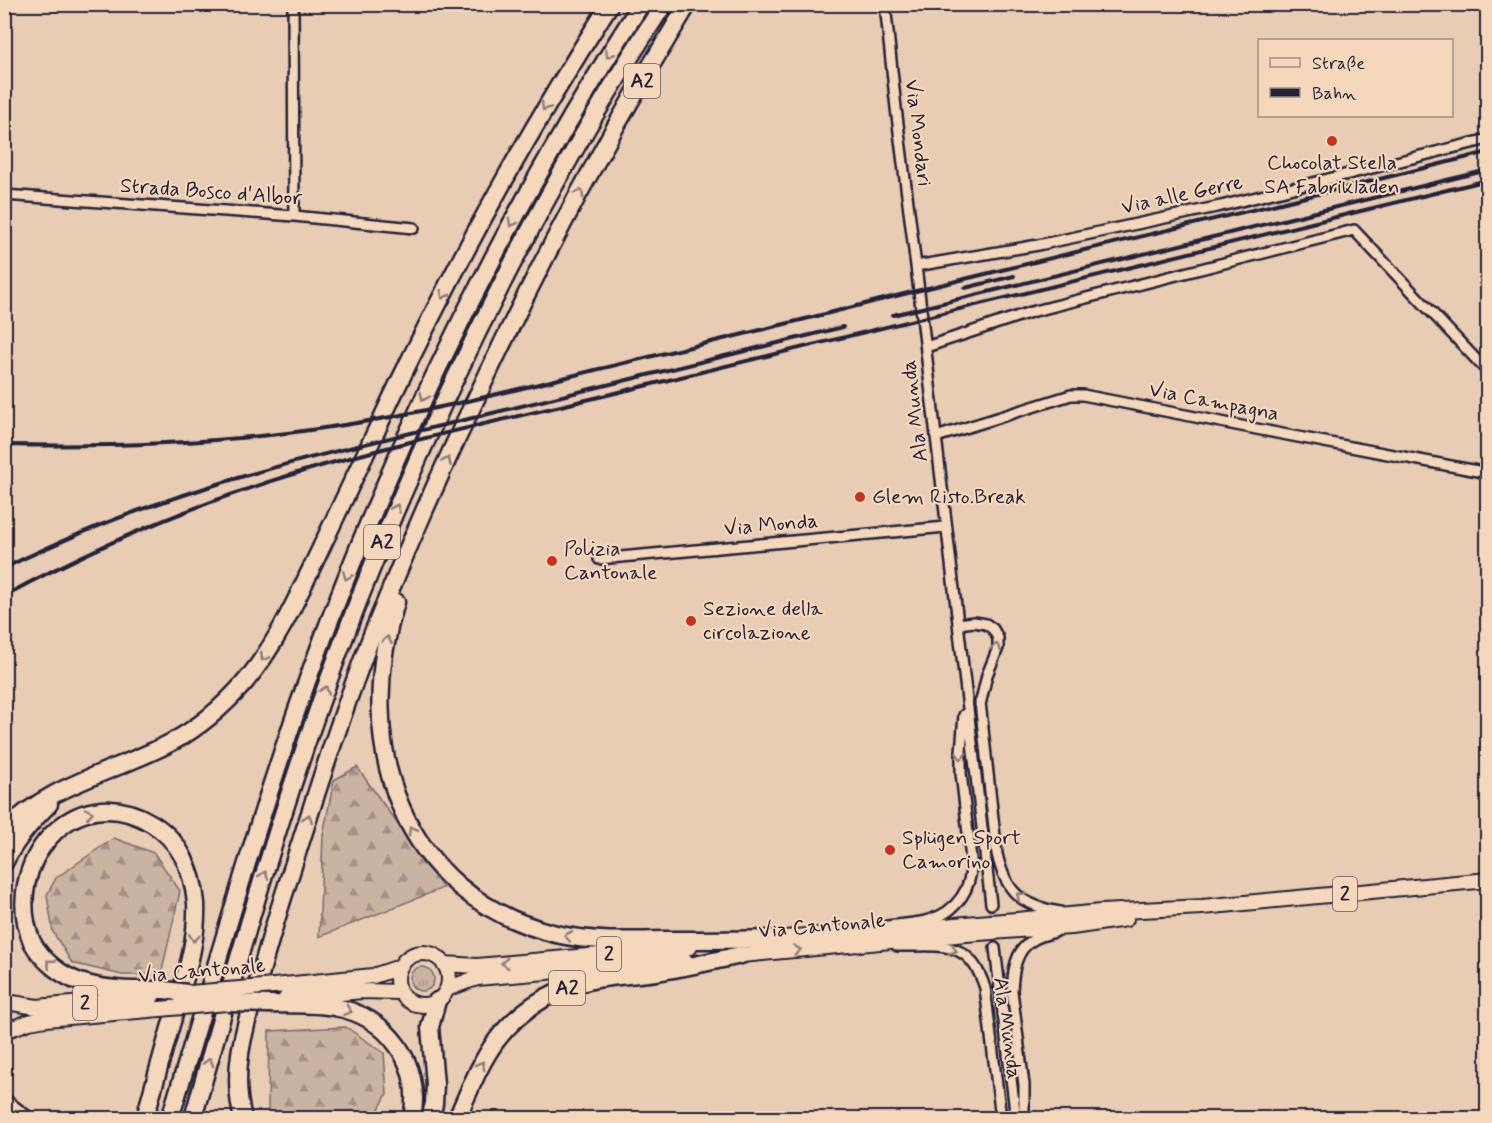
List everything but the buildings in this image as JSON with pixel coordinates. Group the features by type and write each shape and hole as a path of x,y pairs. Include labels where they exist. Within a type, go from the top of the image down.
{"highway":[{"name":"A2","path":"4,832 16,819 49,796 159,749 206,721 256,668 293,606 404,375 493,200 553,95 610,4"},
{"name":"A2","path":"170,1119 280,758 326,629 397,454 438,366 501,242 572,115 641,4"},
{"name":"A2","path":"193,1119 296,775 328,683 398,504 461,366 529,233 599,110 664,4"},
{"name":"A2","path":"243,1119 238,1090 241,1047 273,932 341,718 373,633 460,430 506,335 551,246 638,88 688,4"},
{"name":"A2","path":"423,515 388,631 381,682 381,728 388,772 403,813 417,838 437,865 460,887 485,905 527,925 557,934 608,940 773,939"},
{"name":"A2","path":"4,863 18,839 36,818 73,785"},
{"path":"145,1119 185,980 195,934 196,904 191,874 172,840 157,827 137,816 103,810 82,814 51,830 36,845 24,867 21,880 19,904 21,916 25,929 37,950 54,968 79,981 163,999 187,993"},
{"name":"A2","path":"457,1119 481,1066 496,1041 524,1012 545,998 590,981 656,972 741,955"},
{"path":"430,1119 434,1104 435,1084 430,1028 442,995"},
{"path":"228,1003 271,996 335,1007 357,1014 381,1028 399,1048 408,1064 414,1101 412,1119"},
{"path":"4,1103 24,1119"}],"main road":[{"name":"Via Cantonale","path":"442,995 477,978 741,955 899,931 1073,921 1101,912 1202,907 1488,880"},
{"name":"Via Cantonale","path":"444,964 477,966 773,939 852,938"},
{"path":"419,953 433,955 444,964 449,983 442,995 429,1005 417,1005 406,999 400,992 397,974 407,959 419,953"},
{"name":"Via Cantonale","path":"271,996 373,976 400,967"},
{"name":"Via Cantonale","path":"187,993 271,996 363,991 400,992"},
{"name":"Via Cantonale","path":"8,1034 29,1022 163,999"},
{"name":"Via Cantonale","path":"5,1002 37,1006 163,999 228,1003"},
{"path":"5,1002 12,1017 8,1034"}],"street":[{"path":"294,4 294,216"},
{"name":"Via Mondari","path":"885,4 916,266"},
{"name":"Via alle Gerre","path":"916,266 1038,245 1221,206 1488,139"},
{"name":"Strada Bosco d'Albor","path":"4,195 294,216 414,228"},
{"path":"926,347 1031,312 1354,230 1488,372"},
{"name":"Ala Munda","path":"916,266 991,904"},
{"name":"Via Campagna","path":"936,437 1071,395 1083,395 1488,473"},
{"name":"Via Monda","path":"599,559 946,527"},
{"name":"Ala Munda","path":"958,624 974,622 986,624 993,629 998,638 998,648 987,675 980,702 973,749"},
{"name":"Ala Munda","path":"852,938 929,920 945,912 966,891 971,868 961,773 961,752 966,697"},
{"name":"Ala Munda","path":"980,702 1000,867 1008,885 1031,905 1073,921"},
{"name":"Ala Munda","path":"1022,1119 1024,1085 1011,991 1015,964 1027,943 1073,921"},
{"name":"Ala Munda","path":"852,938 945,946 959,951 971,960 980,972 985,988 1001,1119"},
{"name":"Ala Munda","path":"995,948 1015,1116"}],"green space":[{"path":"357,767 443,888 319,937 323,835 334,780"},
{"path":"114,838 154,853 180,891 161,975 122,975 72,963 53,932 47,895 56,878"},
{"path":"422,967 427,968 433,974 433,984 427,990 422,991 417,990 411,984 410,979 411,974 417,968"},
{"path":"346,1027 384,1053 387,1094 374,1118 273,1118 268,1112 269,1031"}],"tunnel":[{"path":"991,904 995,948"}],"railway":[{"path":"4,445 124,445 204,441 284,433 393,417 531,386 1488,152"},
{"path":"893,315 1488,170"},
{"path":"4,596 111,543 184,512 259,485 339,461 1488,180"},
{"path":"965,288 1014,276"},
{"path":"4,568 121,517 257,472 843,327"}],"place":[{"name":"Chocolat Stella SA Fabrikladen","path":"1332,141"},
{"name":"Glem Risto.Break","path":"860,497"},
{"name":"Polizia Cantonale","path":"552,561"},
{"name":"Sezione della circolazione","path":"691,621"},
{"name":"Splügen Sport Camorino","path":"890,850"}]}
